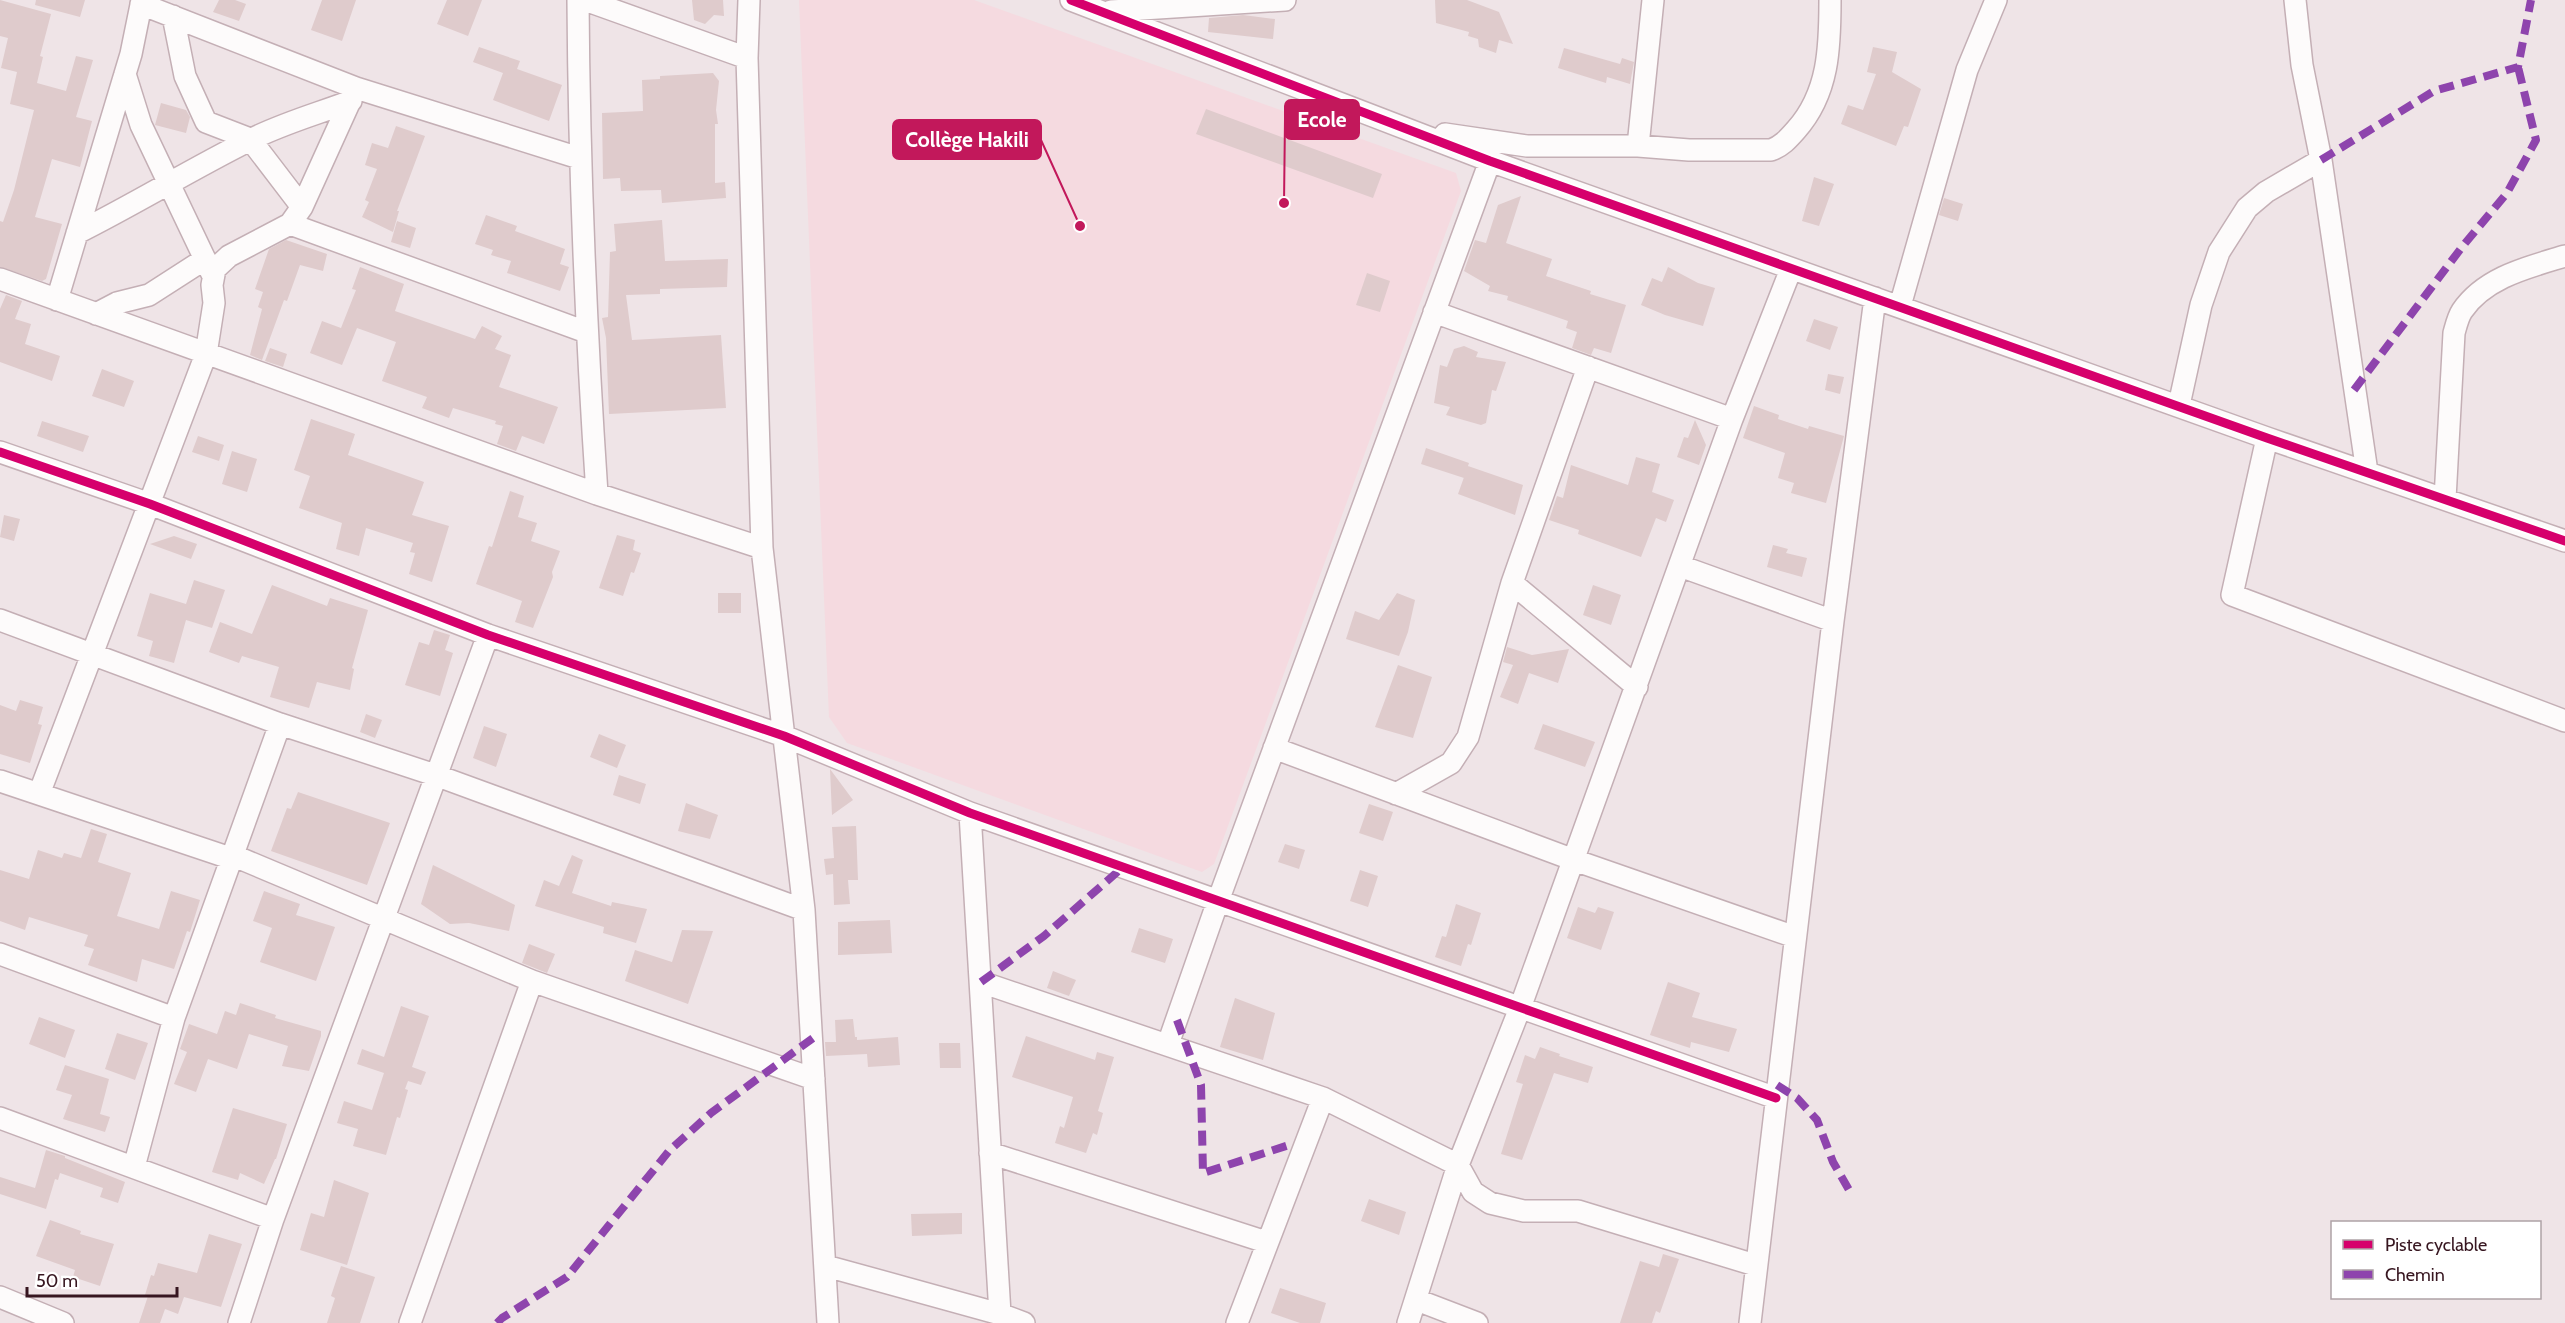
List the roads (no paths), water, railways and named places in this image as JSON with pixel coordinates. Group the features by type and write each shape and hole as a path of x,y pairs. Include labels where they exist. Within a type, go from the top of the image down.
{"street":[{"path":"578,0 579,158 586,332 597,495"},
{"path":"585,0 747,58"},
{"path":"749,0 747,58 762,548 804,910 828,1323"},
{"path":"1071,0 1490,160 1791,269 2565,541"},
{"path":"1105,12 1285,0"},
{"path":"1638,146 1653,0"},
{"path":"1406,128 1527,146 1638,146 1760,152 1782,146 1815,105 1822,87 1830,43 1830,0"},
{"path":"1899,306 1967,70 1996,0"},
{"path":"2295,0 2302,65 2321,160 2367,472"},
{"path":"57,300 125,74 142,2 354,95 579,158"},
{"path":"173,16 185,76 206,122 250,139 296,216 586,332"},
{"path":"39,794 206,354 214,303 209,267 141,125 125,74"},
{"path":"77,233 250,139 354,95"},
{"path":"209,267 215,270 229,256 296,216 354,95"},
{"path":"1168,1044 1218,901 1490,160"},
{"path":"2179,405 2200,305 2219,252 2247,208 2266,192 2321,160"},
{"path":"2445,498 2454,333 2462,312 2476,295 2496,281 2519,269 2565,256"},
{"path":"96,314 117,303 149,295 209,267"},
{"path":"1408,1323 1458,1165 1520,1008 1732,420 1791,269"},
{"path":"0,279 597,495 762,548"},
{"path":"1750,1323 1755,1265 1833,621 1875,298"},
{"path":"1434,312 1732,420"},
{"path":"1396,794 1442,770 1460,754 1468,737 1512,583 1588,367"},
{"path":"2267,438 2232,595 2565,721"},
{"path":"0,452 150,504 488,635 784,736 970,813 1776,1098"},
{"path":"1680,566 1833,621"},
{"path":"1512,583 1636,687"},
{"path":"0,620 279,724 438,776 804,910"},
{"path":"240,1323 273,1219 381,920 438,776 488,635"},
{"path":"134,1167 174,1018 279,724"},
{"path":"1274,748 1574,860 1795,937"},
{"path":"0,781 231,857 532,981 814,1079"},
{"path":"970,813 1000,1314"},
{"path":"0,954 174,1018"},
{"path":"410,1323 532,981"},
{"path":"981,982 1323,1098 1458,1165 1473,1192 1490,1203 1524,1211 1578,1210 1755,1265"},
{"path":"1237,1323 1266,1242 1323,1098"},
{"path":"0,1118 273,1219"},
{"path":"990,1153 1266,1242"},
{"path":"826,1266 1000,1314 1024,1323"},
{"path":"0,1297 62,1323"},
{"path":"1417,1300 1477,1323"}],"place":[{"name":"Ecole","path":"1284,203"},
{"name":"Collège Hakili","path":"1080,226"}]}
